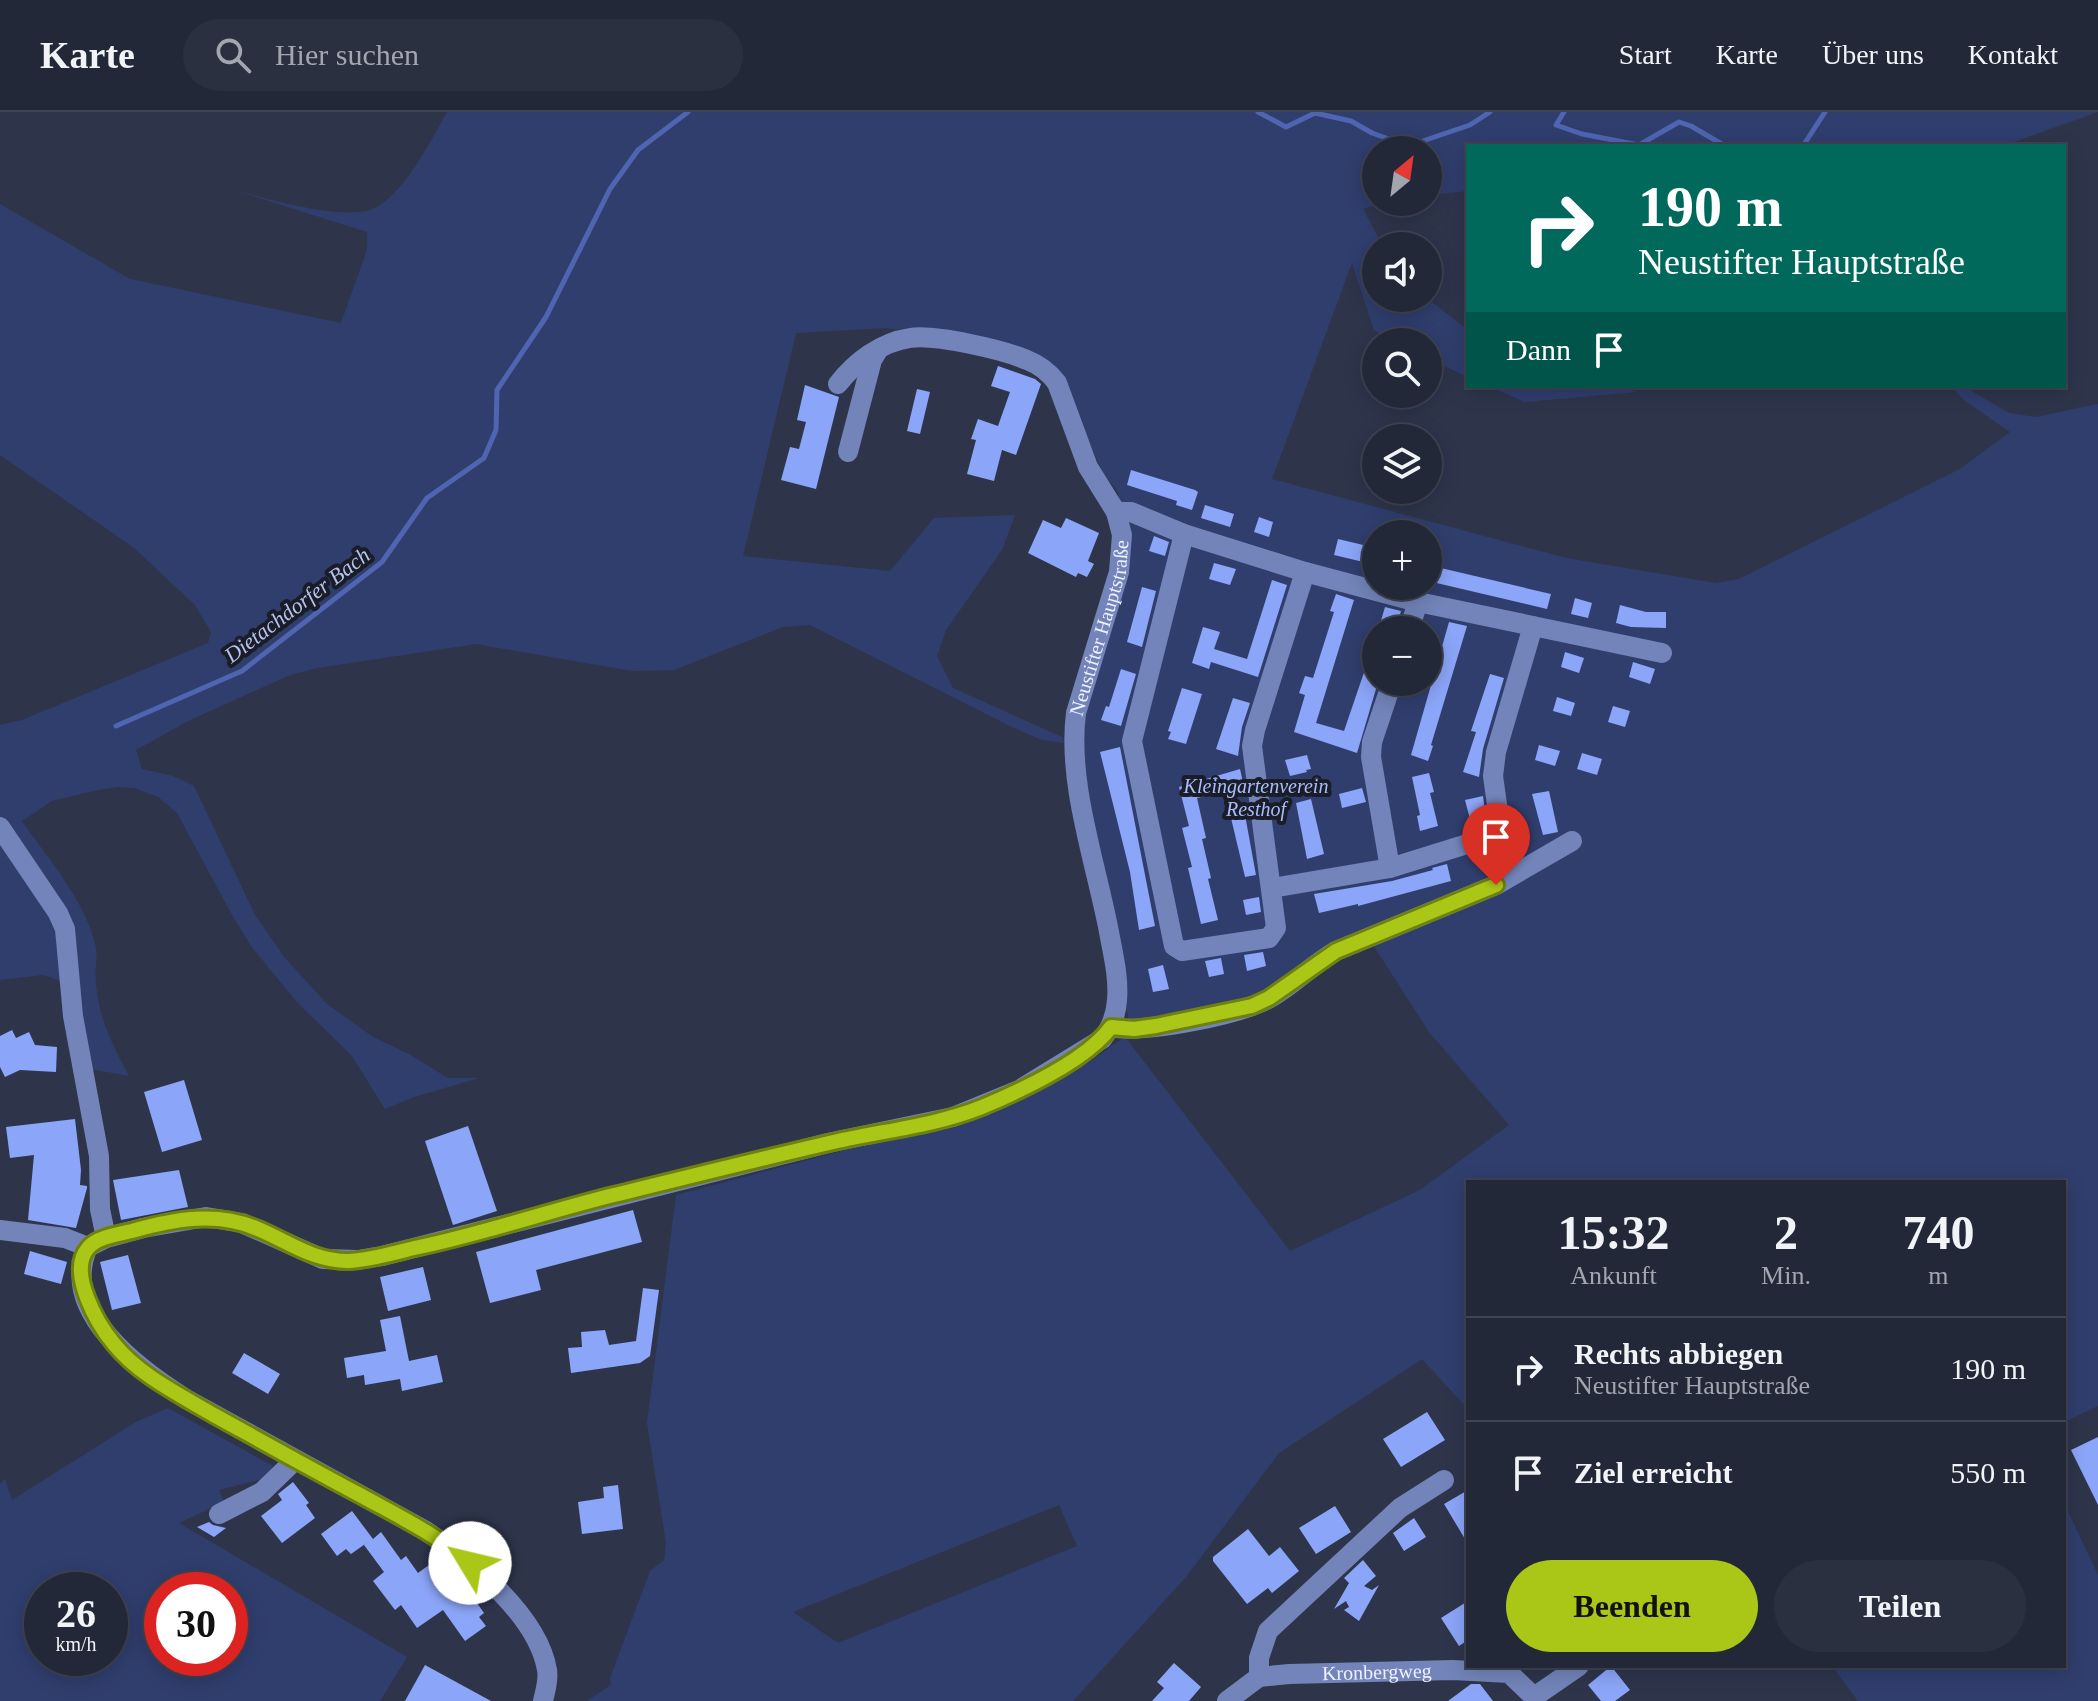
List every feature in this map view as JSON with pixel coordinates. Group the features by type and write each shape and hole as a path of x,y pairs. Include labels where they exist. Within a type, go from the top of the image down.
{"street":[{"name":"Neustifter Hauptstraße","path":"838,384 850,369 878,350 910,338 1008,353 1040,367 1057,383 1088,467 1116,512 1122,535 1119,572 1076,713 1074,731 1078,783 1116,968 1117,996 1111,1027"},
{"path":"848,452 872,360 878,350"},
{"path":"1116,512 1131,512 1184,534 1305,572 1418,602 1662,653"},
{"path":"1184,534 1132,741 1174,946 1182,951 1269,938 1276,928 1252,746 1305,572"},
{"path":"1414,616 1418,602"},
{"path":"1272,888 1390,868 1496,835 1500,826 1493,776 1496,752 1533,626"},
{"path":"1387,696 1372,742 1371,757 1390,868"},
{"path":"0,827 58,913 65,929 73,1016 99,1156 97,1242 84,1257 82,1273 88,1304 100,1326 118,1349 149,1376 426,1531 458,1552 482,1573 527,1625 543,1654 548,1673 543,1701"},
{"path":"0,1230 97,1242 183,1220 224,1218 262,1230 323,1259 358,1260 828,1143 953,1117 1019,1090 1053,1071 1090,1049 1111,1027 1134,1029 1156,1026 1252,1006 1278,993 1336,951 1496,885 1572,841"},
{"path":"219,1514 262,1492 295,1460"},
{"path":"1227,1701 1259,1677 1259,1658 1268,1631 1400,1508 1444,1480"},
{"name":"Kronbergweg","path":"1259,1677 1329,1672 1494,1671 1514,1676 1533,1700 1576,1668"}],"green space":[{"name":"Kleingartenverein Resthof","path":"447,112 2098,112 2008,144 1466,144 1466,191 1442,194 1442,136 1362,136 1362,216 1367,216 1375,232 1362,232 1362,293 1352,263 1272,479 1425,520 1362,520 1362,600 1442,600 1442,525 1566,558 1716,583 1739,579 1960,469 2010,432 1964,400 1953,388 1966,388 2009,413 2036,417 2098,404 2098,1406 2066,1421 2066,1180 1466,1180 1466,1407 1422,1359 1279,1453 1186,1577 1073,1701 587,1701 611,1685 610,1678 650,1571 664,1560 666,1543 647,1423 676,1195 923,1133 1048,1084 1089,1062 1125,1037 1290,1251 1420,1190 1509,1125 1429,1032 1370,940 1235,1005 1129,1021 1079,744 1129,526 1116,489 1104,476 1058,369 945,334 885,328 796,333 743,556 890,571 934,518 1015,515 1002,550 946,630 937,656 953,688 1062,737 1064,743 1042,740 1012,727 810,625 783,627 674,670 632,671 476,644 317,668 290,675 188,721 136,750 142,769 173,776 194,786 255,915 285,958 327,1004 373,1037 448,1078 479,1078 385,1109 352,1056 297,1002 251,946 177,813 158,797 135,788 117,787 52,801 22,821 65,881 84,914 96,948 100,1009 112,1043 129,1076 91,1069 78,972 23,849 0,817 0,725 22,720 208,643 211,632 195,605 133,547 0,455 0,204 130,279 341,323 367,250 367,232 237,191 308,208 348,212 377,207 398,189 417,164","holes":["1059,1505 1077,1546 838,1643 793,1612"]},
{"path":"1442,310 1466,328 1466,376 1442,365 1442,328 1373,328 1368,312"},
{"path":"1493,388 1623,388 1638,392 1525,402"},
{"path":"0,839 58,928 65,982 43,975 0,980"},
{"path":"168,1408 273,1466 266,1478 219,1490 224,1502 179,1523 407,1657 380,1701 0,1701 0,1484 5,1479 12,1500 136,1422"},
{"path":"2066,1507 2098,1575 2098,1701 1858,1701 1833,1668 2066,1668"}],"building":[{"path":"998,366 1041,384 1016,455 1002,450 994,481 967,474 976,440 971,439 978,419 998,426 1010,392 991,386"},
{"path":"805,385 839,397 816,489 781,480 790,447 799,449 806,422 797,420"},
{"path":"917,389 930,392 920,434 907,431"},
{"path":"1131,470 1195,490 1198,492 1192,510 1176,505 1177,501 1127,485"},
{"path":"1205,505 1234,514 1230,527 1201,518"},
{"path":"1259,517 1273,522 1269,537 1254,532"},
{"path":"1066,518 1099,533 1088,561 1094,564 1087,577 1078,573 1076,577 1028,553 1043,520 1061,528"},
{"path":"1154,536 1169,542 1165,556 1149,551"},
{"path":"1338,539 1362,545 1362,562 1334,555"},
{"path":"1214,563 1236,569 1230,585 1209,579"},
{"path":"1442,568 1551,594 1547,609 1442,584"},
{"path":"1272,580 1287,585 1258,677 1211,662 1209,669 1192,663 1203,627 1220,632 1214,649 1247,659"},
{"path":"1142,587 1156,591 1142,647 1127,642"},
{"path":"1336,594 1354,600 1316,723 1344,731 1362,678 1362,696 1374,696 1357,753 1294,732 1305,695 1299,693 1305,676 1313,678 1334,612 1330,611"},
{"path":"1575,598 1592,603 1588,618 1571,614"},
{"path":"1620,605 1646,612 1666,612 1666,628 1631,627 1616,623"},
{"path":"1385,607 1401,611 1400,616 1382,616"},
{"path":"1449,622 1467,626 1428,761 1411,755 1428,696 1442,696 1442,646"},
{"path":"1565,652 1584,658 1579,673 1561,667"},
{"path":"1633,662 1655,669 1650,684 1629,677"},
{"path":"1121,669 1136,674 1121,726 1101,720 1106,706 1109,707"},
{"path":"1490,674 1504,678 1483,749 1479,777 1463,772 1476,732 1471,731"},
{"path":"1182,688 1202,694 1186,744 1168,739"},
{"path":"1557,697 1575,703 1571,716 1553,711"},
{"path":"1233,698 1250,703 1242,727 1238,756 1216,749"},
{"path":"1613,706 1630,711 1625,727 1608,722"},
{"path":"1539,745 1560,751 1555,766 1535,760"},
{"path":"1120,747 1155,926 1139,930 1130,872 1100,752"},
{"path":"1582,753 1602,759 1597,775 1577,769"},
{"path":"1307,755 1311,769 1290,776 1285,760"},
{"path":"1240,769 1244,787 1197,798 1206,838 1202,839 1211,878 1208,879 1218,920 1201,924 1188,868 1192,867 1182,828 1189,826 1179,787"},
{"path":"1429,773 1438,826 1420,831 1412,777"},
{"path":"1362,788 1366,802 1342,808 1339,794"},
{"path":"1549,791 1558,832 1543,835 1532,794"},
{"path":"1483,796 1486,820 1471,823 1465,800"},
{"path":"1311,799 1324,854 1307,859 1296,803"},
{"path":"1245,815 1256,875 1245,877 1231,818"},
{"path":"1501,849 1505,865 1489,872 1484,853"},
{"path":"1447,864 1451,881 1319,913 1314,894 1392,881"},
{"path":"1259,897 1261,912 1246,915 1243,900"},
{"path":"1263,952 1266,966 1247,971 1244,955"},
{"path":"1221,958 1224,974 1209,977 1205,961"},
{"path":"1163,965 1169,989 1153,992 1148,969"},
{"path":"12,1030 16,1038 29,1032 35,1045 57,1047 56,1072 20,1070 5,1077 0,1067 0,1036"},
{"path":"184,1080 202,1140 162,1152 144,1092"},
{"path":"75,1119 80,1185 87,1186 76,1228 28,1220 34,1155 10,1158 6,1127"},
{"path":"468,1126 497,1211 453,1225 425,1141"},
{"path":"179,1170 188,1207 121,1220 113,1180"},
{"path":"633,1210 642,1242 536,1270 541,1290 490,1303 476,1252"},
{"path":"30,1251 67,1262 61,1284 24,1274"},
{"path":"128,1255 141,1303 112,1310 100,1262"},
{"path":"423,1267 431,1300 388,1311 380,1277"},
{"path":"643,1288 659,1290 650,1356 640,1363 571,1373 568,1348 582,1347 581,1332 605,1330 609,1345 636,1341"},
{"path":"400,1316 409,1361 437,1355 443,1382 402,1391 400,1379 365,1385 364,1375 347,1378 344,1358 386,1351 380,1320"},
{"path":"244,1353 280,1374 268,1394 232,1373"},
{"path":"1427,1412 1445,1440 1401,1467 1383,1439"},
{"path":"2098,1437 2098,1505 2071,1450"},
{"path":"293,1482 309,1503 306,1505 315,1518 282,1543 261,1516 282,1500 278,1494"},
{"path":"618,1485 623,1529 582,1534 578,1502 604,1498 603,1487"},
{"path":"1466,1491 1466,1541 1444,1504"},
{"path":"1335,1506 1351,1532 1316,1554 1299,1528"},
{"path":"352,1511 373,1539 381,1532 401,1560 406,1556 418,1573 437,1559 452,1579 460,1573 464,1576 472,1587 468,1590 484,1613 479,1617 486,1626 465,1641 443,1610 417,1628 401,1605 395,1610 373,1581 384,1572 364,1545 368,1542 351,1554 346,1549 337,1556 321,1534"},
{"path":"1414,1518 1426,1537 1404,1551 1393,1533"},
{"path":"209,1522 226,1528 214,1537 197,1527"},
{"path":"1248,1529 1269,1556 1280,1547 1299,1571 1272,1593 1268,1588 1247,1604 1213,1557"},
{"path":"1363,1560 1376,1576 1364,1586 1372,1590 1379,1585 1359,1621 1344,1610 1349,1607 1346,1601 1334,1609 1349,1583 1344,1578"},
{"path":"1466,1602 1466,1641 1459,1646 1441,1618"},
{"path":"1174,1663 1201,1687 1189,1701 1152,1701 1164,1688 1157,1682"},
{"path":"425,1665 491,1701 405,1701"},
{"path":"1613,1668 1630,1690 1615,1701 1601,1701 1588,1685"},
{"path":"1471,1684 1480,1684 1493,1701 1448,1701"}],"waterway":[{"name":"Dietachdorfer Bach","path":"116,726 242,671 382,562 427,498 484,458 496,430 497,390 546,317 610,189 638,150 688,112"},
{"name":"Dietachdorfer Bach","path":"1258,112 1286,127 1315,113 1351,121 1372,133 1408,146 1470,125 1490,112"},
{"name":"Dietachdorfer Bach","path":"1564,112 1556,125 1582,134 1634,144"},
{"name":"Dietachdorfer Bach","path":"1804,144 1825,112"},
{"name":"Dietachdorfer Bach","path":"1641,144 1679,122 1722,144"}],"route":[{"path":"470,1563 426,1531 292,1459 149,1376 118,1349 88,1304 82,1273 88,1247 106,1238 143,1228 206,1217 224,1218 262,1230 323,1259 358,1260 531,1220 614,1195 828,1143 953,1117 1019,1090 1053,1071 1090,1049 1111,1027 1134,1029 1156,1026 1252,1006 1287,987 1336,951 1496,885"}]}
